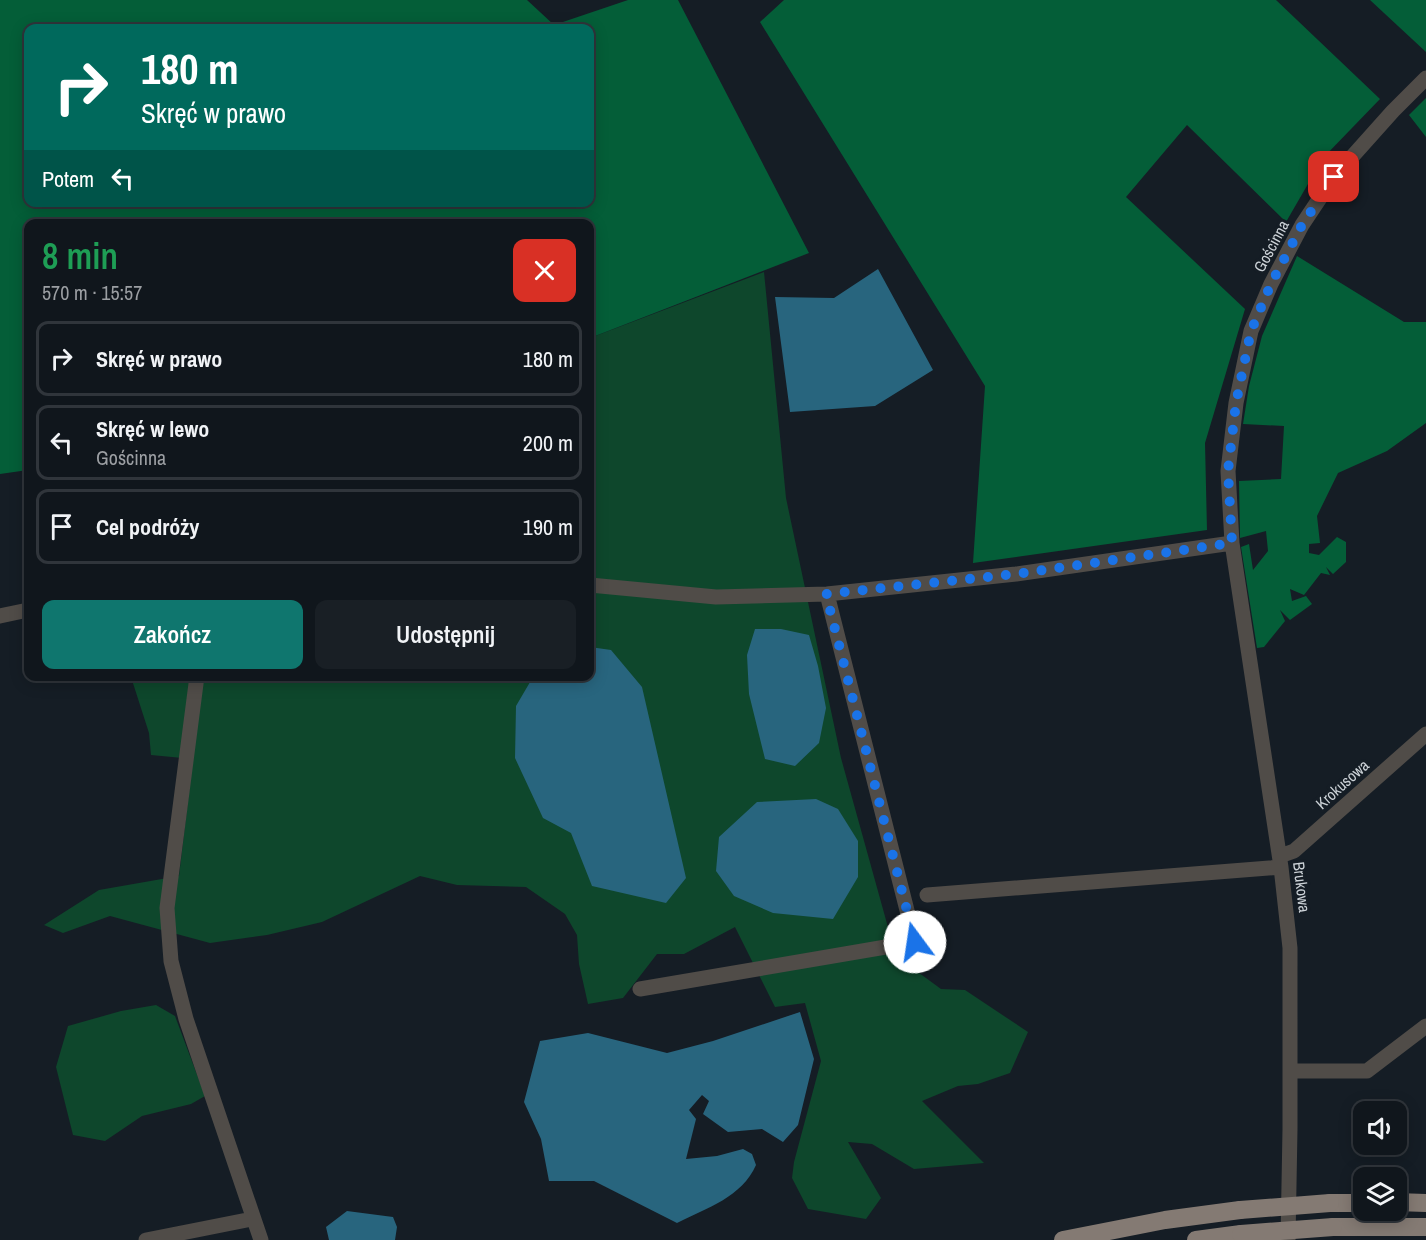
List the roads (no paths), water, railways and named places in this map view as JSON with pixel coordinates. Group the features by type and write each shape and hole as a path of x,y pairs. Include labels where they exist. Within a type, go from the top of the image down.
{"main road":[{"path":"1407,1202 1426,1203"},
{"path":"1063,1240 1165,1220 1239,1210 1353,1203"},
{"path":"1196,1240 1333,1227 1426,1227"}],"street":[{"name":"Gościnna","path":"1232,543 1228,471 1236,403 1251,331 1271,284 1302,225 1334,177 1426,78"},
{"path":"594,585 716,597 826,594 1016,574 1232,543"},
{"name":"Brukowa","path":"1232,543 1280,862 1290,948 1287,1240"},
{"path":"640,989 915,942 826,594"},
{"path":"0,616 24,611"},
{"path":"196,681 167,908 171,961 186,1019 261,1240"},
{"name":"Krokusowa","path":"1280,862 1426,734"},
{"path":"927,895 1280,862"},
{"path":"1290,1071 1367,1071 1426,1026"},
{"path":"146,1240 252,1219"}],"water":[{"path":"878,269 933,370 875,406 790,412 775,297 834,298"},
{"path":"755,629 781,629 809,635 826,708 819,743 795,766 765,759 749,694 747,655"},
{"path":"594,648 611,650 642,687 686,878 666,903 592,886 571,833 543,818 515,758 516,706 531,681 594,681"},
{"path":"816,799 838,809 858,841 858,877 833,919 773,913 734,896 716,871 719,837 757,802"},
{"path":"800,1012 814,1059 798,1125 783,1142 762,1129 728,1132 703,1114 709,1101 702,1095 689,1110 696,1119 686,1159 717,1156 743,1149 752,1154 756,1165 750,1176 733,1193 677,1223 594,1181 549,1181 541,1139 524,1102 540,1041 588,1033 667,1053 713,1041"},
{"path":"347,1211 393,1217 397,1227 395,1240 329,1240 326,1227"}]}
